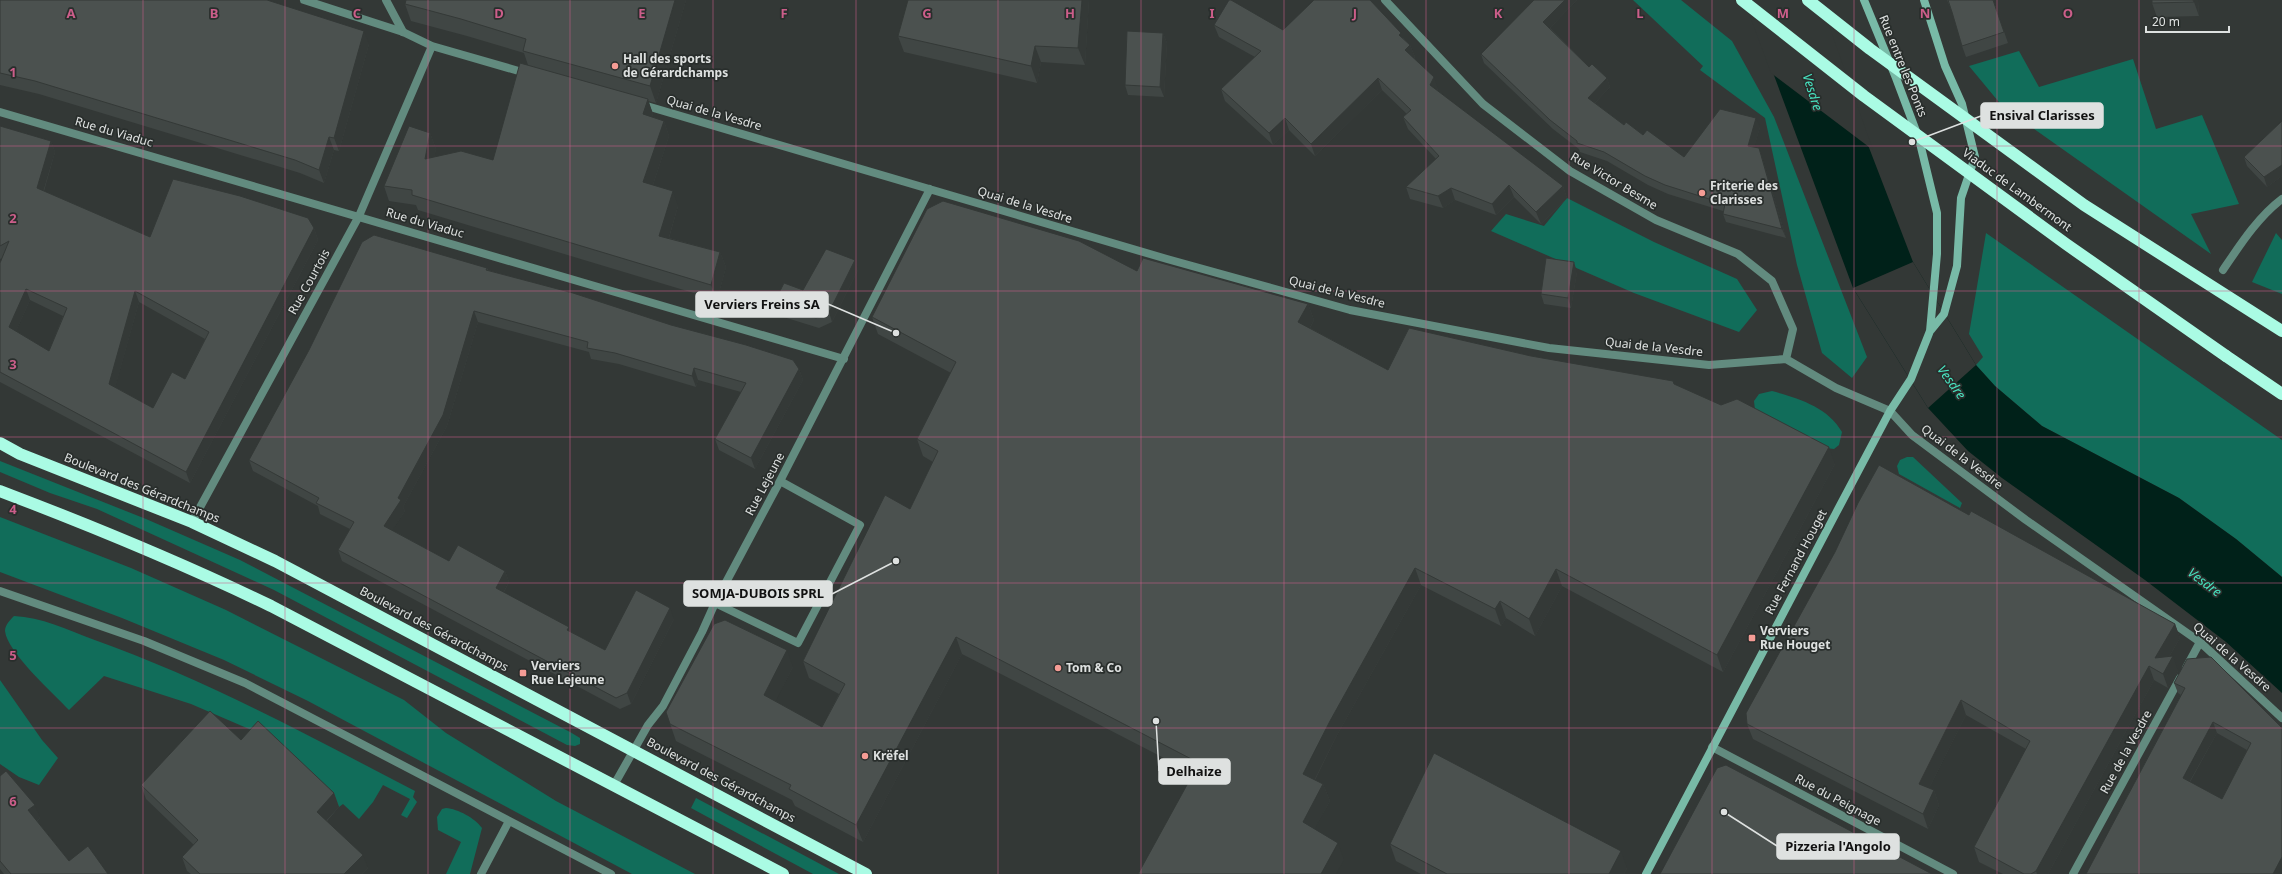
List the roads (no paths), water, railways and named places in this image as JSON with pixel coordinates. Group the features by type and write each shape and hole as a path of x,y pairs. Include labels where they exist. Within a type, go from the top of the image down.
{"highway":[{"name":"Viaduc de Lambermont","path":"1742,0 1864,96 2066,244 2282,394"},
{"path":"1808,0 1870,49 2084,205 2282,331"},
{"name":"Boulevard des Gérardchamps","path":"0,443 20,454 192,522 275,561 634,749 866,874"},
{"path":"0,491 108,532 190,567 271,606 783,874"}],"street":[{"path":"304,0 403,32 432,46 537,76"},
{"path":"386,0 403,32"},
{"name":"Rue Victor Besme","path":"1386,0 1484,104 1570,171 1656,220 1738,254 1772,281 1793,329 1786,359"},
{"name":"Rue entre les Ponts","path":"1864,0 1919,139 1937,213 1937,254 1930,330 1910,380 1890,411"},
{"name":"Rue entre les Ponts","path":"1924,0 1945,66 1962,104 1975,157 1961,198 1957,266 1944,314 1930,330"},
{"name":"Rue Courtois","path":"192,522 359,216 432,46"},
{"name":"Quai de la Vesdre","path":"628,101 1167,259 1350,310 1514,343 1708,365 1786,359 1836,388 1890,411 1912,435 2026,520 2200,642 2282,718"},
{"name":"Rue du Viaduc","path":"0,112 844,359"},
{"name":"Rue Lejeune","path":"614,786 634,749 663,706 702,632 715,602 844,359 930,189"},
{"path":"2223,270 2245,238 2273,206 2282,199"},
{"name":"Rue Fernand Houget","path":"1646,874 1890,411"},
{"path":"715,602 798,642 860,525 780,481"},
{"path":"0,591 144,641 245,683 611,874"},
{"name":"Rue de la Vesdre","path":"2073,874 2200,642"},
{"name":"Rue du Peignage","path":"1712,747 1953,874"},
{"path":"481,874 509,821"}],"water":[{"name":"Vesdre","path":"1746,0 1863,132 1913,262 1976,365 1995,386 2042,426 2179,498 2236,539 2282,577 2282,693 2226,642 2145,580 2002,478 1968,451 1928,408 1853,288"}],"place":[{"name":"Hall des sports de Gérardchamps","path":"615,66"},
{"name":"Ensival Clarisses","path":"1912,142"},
{"name":"Friterie des Clarisses","path":"1702,193"},
{"name":"Verviers Freins SA","path":"896,333"},
{"name":"SOMJA-DUBOIS SPRL","path":"896,561"},
{"name":"Verviers Rue Houget","path":"1752,638"},
{"name":"Tom & Co","path":"1058,668"},
{"name":"Verviers Rue Lejeune","path":"523,673"},
{"name":"Delhaize","path":"1156,721"},
{"name":"Krëfel","path":"865,756"},
{"name":"Pizzeria l'Angolo","path":"1724,812"}]}
